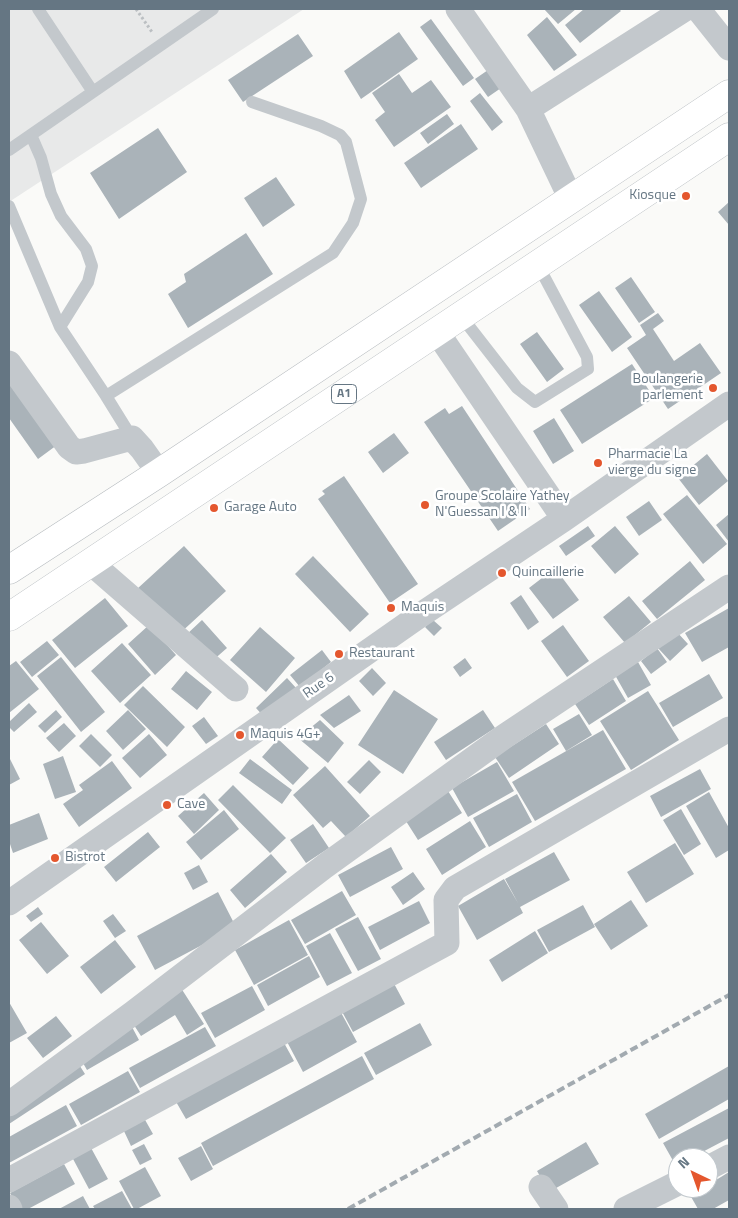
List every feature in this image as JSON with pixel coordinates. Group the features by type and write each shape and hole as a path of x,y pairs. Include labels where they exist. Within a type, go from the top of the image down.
{"main road":[{"path":"9,570 159,474 729,94"},
{"name":"A1","path":"9,617 729,138"}],"street":[{"path":"458,9 528,109 571,199"},
{"path":"528,109 685,9"},
{"path":"698,9 729,48"},
{"path":"436,332 564,518"},
{"path":"11,371 69,447 76,452 132,438 159,474"},
{"name":"Rue 6","path":"9,903 416,618 729,404"},
{"path":"91,563 236,689"},
{"path":"9,1104 133,1013 325,866 505,736 729,587"},
{"path":"9,1180 447,943 446,900 455,888 729,729"},
{"path":"541,1187 556,1209"},
{"path":"626,1209 668,1188"}],"lane":[{"path":"38,9 93,92"},
{"path":"9,150 213,9"},
{"path":"106,396 333,253 353,223 362,199 346,142 340,135 321,126 252,102"},
{"path":"31,136 41,158 51,194 61,216 86,249 92,266 88,282 60,327"},
{"path":"9,206 60,327 132,438"},
{"path":"461,316 518,388 535,402 588,368 587,357 538,265"}],"path":[{"path":"136,9 152,32 159,27"}],"shaded area":[{"path":"9,9 304,9 9,202"}],"building":[{"path":"544,9 576,9 558,24"},
{"path":"584,9 619,9 621,11 580,43 565,25"},
{"path":"547,17 577,55 554,71 527,35"},
{"path":"431,19 474,78 463,86 420,27"},
{"path":"399,32 418,59 361,99 344,71"},
{"path":"298,34 313,56 243,102 228,80"},
{"path":"488,70 501,88 488,97 475,79"},
{"path":"399,74 412,93 431,80 451,107 394,147 375,120 385,112 372,93"},
{"path":"480,93 503,122 492,131 470,101"},
{"path":"447,114 454,124 428,144 420,133"},
{"path":"461,124 478,149 421,188 404,163"},
{"path":"158,128 187,172 119,219 90,173"},
{"path":"276,177 295,205 263,227 244,198"},
{"path":"729,202 729,225 718,212"},
{"path":"246,233 273,274 188,328 168,294 186,282 184,274"},
{"path":"631,277 655,312 639,323 615,288"},
{"path":"599,291 632,337 612,352 579,305"},
{"path":"658,313 664,321 653,329 674,361 700,343 721,373 668,409 627,348 646,335 640,325"},
{"path":"537,332 564,369 547,382 520,344"},
{"path":"632,364 654,398 582,444 560,410"},
{"path":"9,380 57,445 38,459 9,418"},
{"path":"462,406 530,509 498,531 424,422 445,408 449,414"},
{"path":"554,418 574,451 553,464 533,431"},
{"path":"394,433 409,453 383,473 368,452"},
{"path":"707,454 728,481 699,505 678,478"},
{"path":"344,476 418,584 390,603 318,499 325,494 322,491"},
{"path":"687,495 727,544 703,564 663,514"},
{"path":"649,501 662,520 639,536 626,517"},
{"path":"729,514 729,542 716,525"},
{"path":"588,526 595,536 566,556 559,546"},
{"path":"615,526 639,554 615,574 591,546"},
{"path":"184,546 226,591 178,635 137,589"},
{"path":"313,556 369,614 350,632 295,574"},
{"path":"690,561 705,580 657,619 642,601"},
{"path":"555,568 579,600 553,619 529,588"},
{"path":"521,595 539,622 528,630 510,603"},
{"path":"629,596 651,622 625,643 603,617"},
{"path":"105,598 128,626 75,668 52,640"},
{"path":"729,608 729,647 702,662 685,633"},
{"path":"202,620 227,648 211,662 186,635"},
{"path":"433,620 442,628 434,636 425,627"},
{"path":"149,625 176,655 155,675 128,644"},
{"path":"563,625 589,661 567,677 541,641"},
{"path":"260,627 295,658 266,692 230,660"},
{"path":"676,631 688,644 670,661 658,648"},
{"path":"47,641 59,655 32,677 20,662"},
{"path":"122,643 151,675 120,703 91,671"},
{"path":"657,648 667,662 651,674 641,661"},
{"path":"322,650 331,662 300,687 290,675"},
{"path":"61,657 105,712 81,732 37,676"},
{"path":"465,658 472,668 460,677 453,667"},
{"path":"16,661 39,689 9,713 9,666"},
{"path":"638,662 651,685 628,698 615,675"},
{"path":"372,668 386,683 373,696 359,681"},
{"path":"186,671 212,692 197,710 171,689"},
{"path":"709,674 723,698 673,727 659,703"},
{"path":"287,678 297,689 265,718 256,708"},
{"path":"613,679 626,701 589,725 575,704"},
{"path":"143,686 185,727 167,747 124,705"},
{"path":"394,690 438,719 403,774 358,745"},
{"path":"648,691 679,740 631,770 600,721"},
{"path":"349,695 361,711 334,728 320,715"},
{"path":"29,703 37,712 14,732 9,727 9,722"},
{"path":"56,710 62,717 45,733 38,726"},
{"path":"128,710 146,729 123,750 106,731"},
{"path":"483,710 495,728 446,760 434,742"},
{"path":"579,714 592,735 566,751 553,729"},
{"path":"204,717 218,736 206,744 192,726"},
{"path":"320,720 344,743 328,763 298,738"},
{"path":"64,723 76,736 59,752 46,738"},
{"path":"546,724 559,744 509,778 495,757"},
{"path":"603,730 626,769 535,821 512,782"},
{"path":"91,734 112,755 100,767 79,746"},
{"path":"149,734 167,755 140,778 122,758"},
{"path":"278,739 309,768 293,785 262,757"},
{"path":"63,756 76,792 55,799 43,764"},
{"path":"9,757 20,779 9,785"},
{"path":"250,759 292,790 282,804 239,773"},
{"path":"369,760 381,772 360,794 347,782"},
{"path":"112,761 132,788 79,827 63,804 83,790 79,785"},
{"path":"497,762 514,791 468,817 452,788"},
{"path":"325,766 370,816 346,837 331,821 323,828 293,795"},
{"path":"700,769 711,789 661,817 650,796"},
{"path":"233,785 286,838 270,853 218,800"},
{"path":"448,791 462,813 418,840 404,818"},
{"path":"709,792 729,828 729,850 716,858 686,806"},
{"path":"204,793 219,810 194,834 178,816"},
{"path":"517,794 532,822 489,847 473,818"},
{"path":"681,809 701,844 684,855 663,820"},
{"path":"224,810 239,829 201,860 186,842"},
{"path":"39,813 48,839 13,853 9,841 9,825"},
{"path":"470,821 486,847 442,875 426,849"},
{"path":"313,824 329,848 306,863 290,840"},
{"path":"148,832 160,847 116,882 104,867"},
{"path":"675,843 694,874 646,903 627,872"},
{"path":"391,847 403,869 350,897 338,875"},
{"path":"554,852 570,880 520,907 523,913 477,940 458,906 504,879 518,903 505,879"},
{"path":"271,854 287,872 245,908 230,890"},
{"path":"199,865 208,882 193,890 184,873"},
{"path":"413,872 425,889 403,905 391,887"},
{"path":"342,891 356,915 305,944 291,920"},
{"path":"218,892 236,927 155,970 137,936"},
{"path":"631,900 648,926 611,950 594,924"},
{"path":"419,901 430,923 380,950 368,927"},
{"path":"583,905 595,927 549,952 537,930"},
{"path":"38,907 43,914 31,922 26,916"},
{"path":"113,914 126,931 115,938 103,921"},
{"path":"358,917 381,959 358,971 335,929"},
{"path":"289,920 308,955 254,985 235,950"},
{"path":"41,922 69,956 47,974 19,940"},
{"path":"535,931 548,953 502,982 489,960"},
{"path":"330,933 352,973 327,986 306,946"},
{"path":"115,940 136,967 101,994 80,967"},
{"path":"309,956 320,977 268,1006 257,985"},
{"path":"391,978 405,1004 353,1032 339,1006"},
{"path":"252,986 265,1010 215,1038 201,1013"},
{"path":"181,988 204,1024 187,1035 175,1015 141,1036 130,1019"},
{"path":"9,1002 27,1033 9,1043"},
{"path":"338,1007 357,1042 303,1072 284,1036"},
{"path":"56,1016 72,1036 43,1058 27,1038"},
{"path":"420,1023 432,1045 376,1075 364,1053"},
{"path":"132,1027 139,1040 87,1070 79,1056"},
{"path":"205,1027 216,1046 140,1088 129,1068"},
{"path":"283,1041 294,1061 186,1119 175,1100"},
{"path":"362,1056 374,1079 213,1166 201,1143"},
{"path":"78,1063 85,1074 9,1124 9,1109"},
{"path":"729,1066 729,1099 659,1139 645,1114"},
{"path":"128,1071 140,1092 81,1125 69,1104"},
{"path":"66,1105 77,1126 9,1163 9,1137"},
{"path":"729,1108 729,1138 710,1148 668,1148 668,1152 663,1143"},
{"path":"144,1118 153,1134 131,1146 123,1129"},
{"path":"586,1142 599,1164 549,1192 537,1171"},
{"path":"144,1144 152,1159 140,1165 132,1150"},
{"path":"90,1146 108,1179 89,1189 72,1157"},
{"path":"201,1146 213,1169 191,1181 178,1158"},
{"path":"64,1164 75,1184 28,1209 19,1209 10,1193"},
{"path":"145,1167 161,1196 134,1209 119,1181"},
{"path":"729,1172 729,1200 713,1209 698,1209 692,1198 718,1198 718,1179"},
{"path":"122,1191 132,1209 95,1209 93,1206"},
{"path":"83,1196 90,1209 59,1209"}],"railway":[{"path":"348,1209 729,995"}],"place":[{"name":"Kiosque","path":"686,196"},
{"name":"Boulangerie parlement","path":"713,388"},
{"name":"Pharmacie La vierge du signe","path":"598,463"},
{"name":"Groupe Scolaire Yathey N'Guessan I & II","path":"425,505"},
{"name":"Garage Auto","path":"214,508"},
{"name":"Quincaillerie","path":"502,573"},
{"name":"Maquis","path":"391,608"},
{"name":"Restaurant","path":"339,654"},
{"name":"Maquis 4G+","path":"240,735"},
{"name":"Cave","path":"167,805"},
{"name":"Bistrot","path":"55,858"}]}
